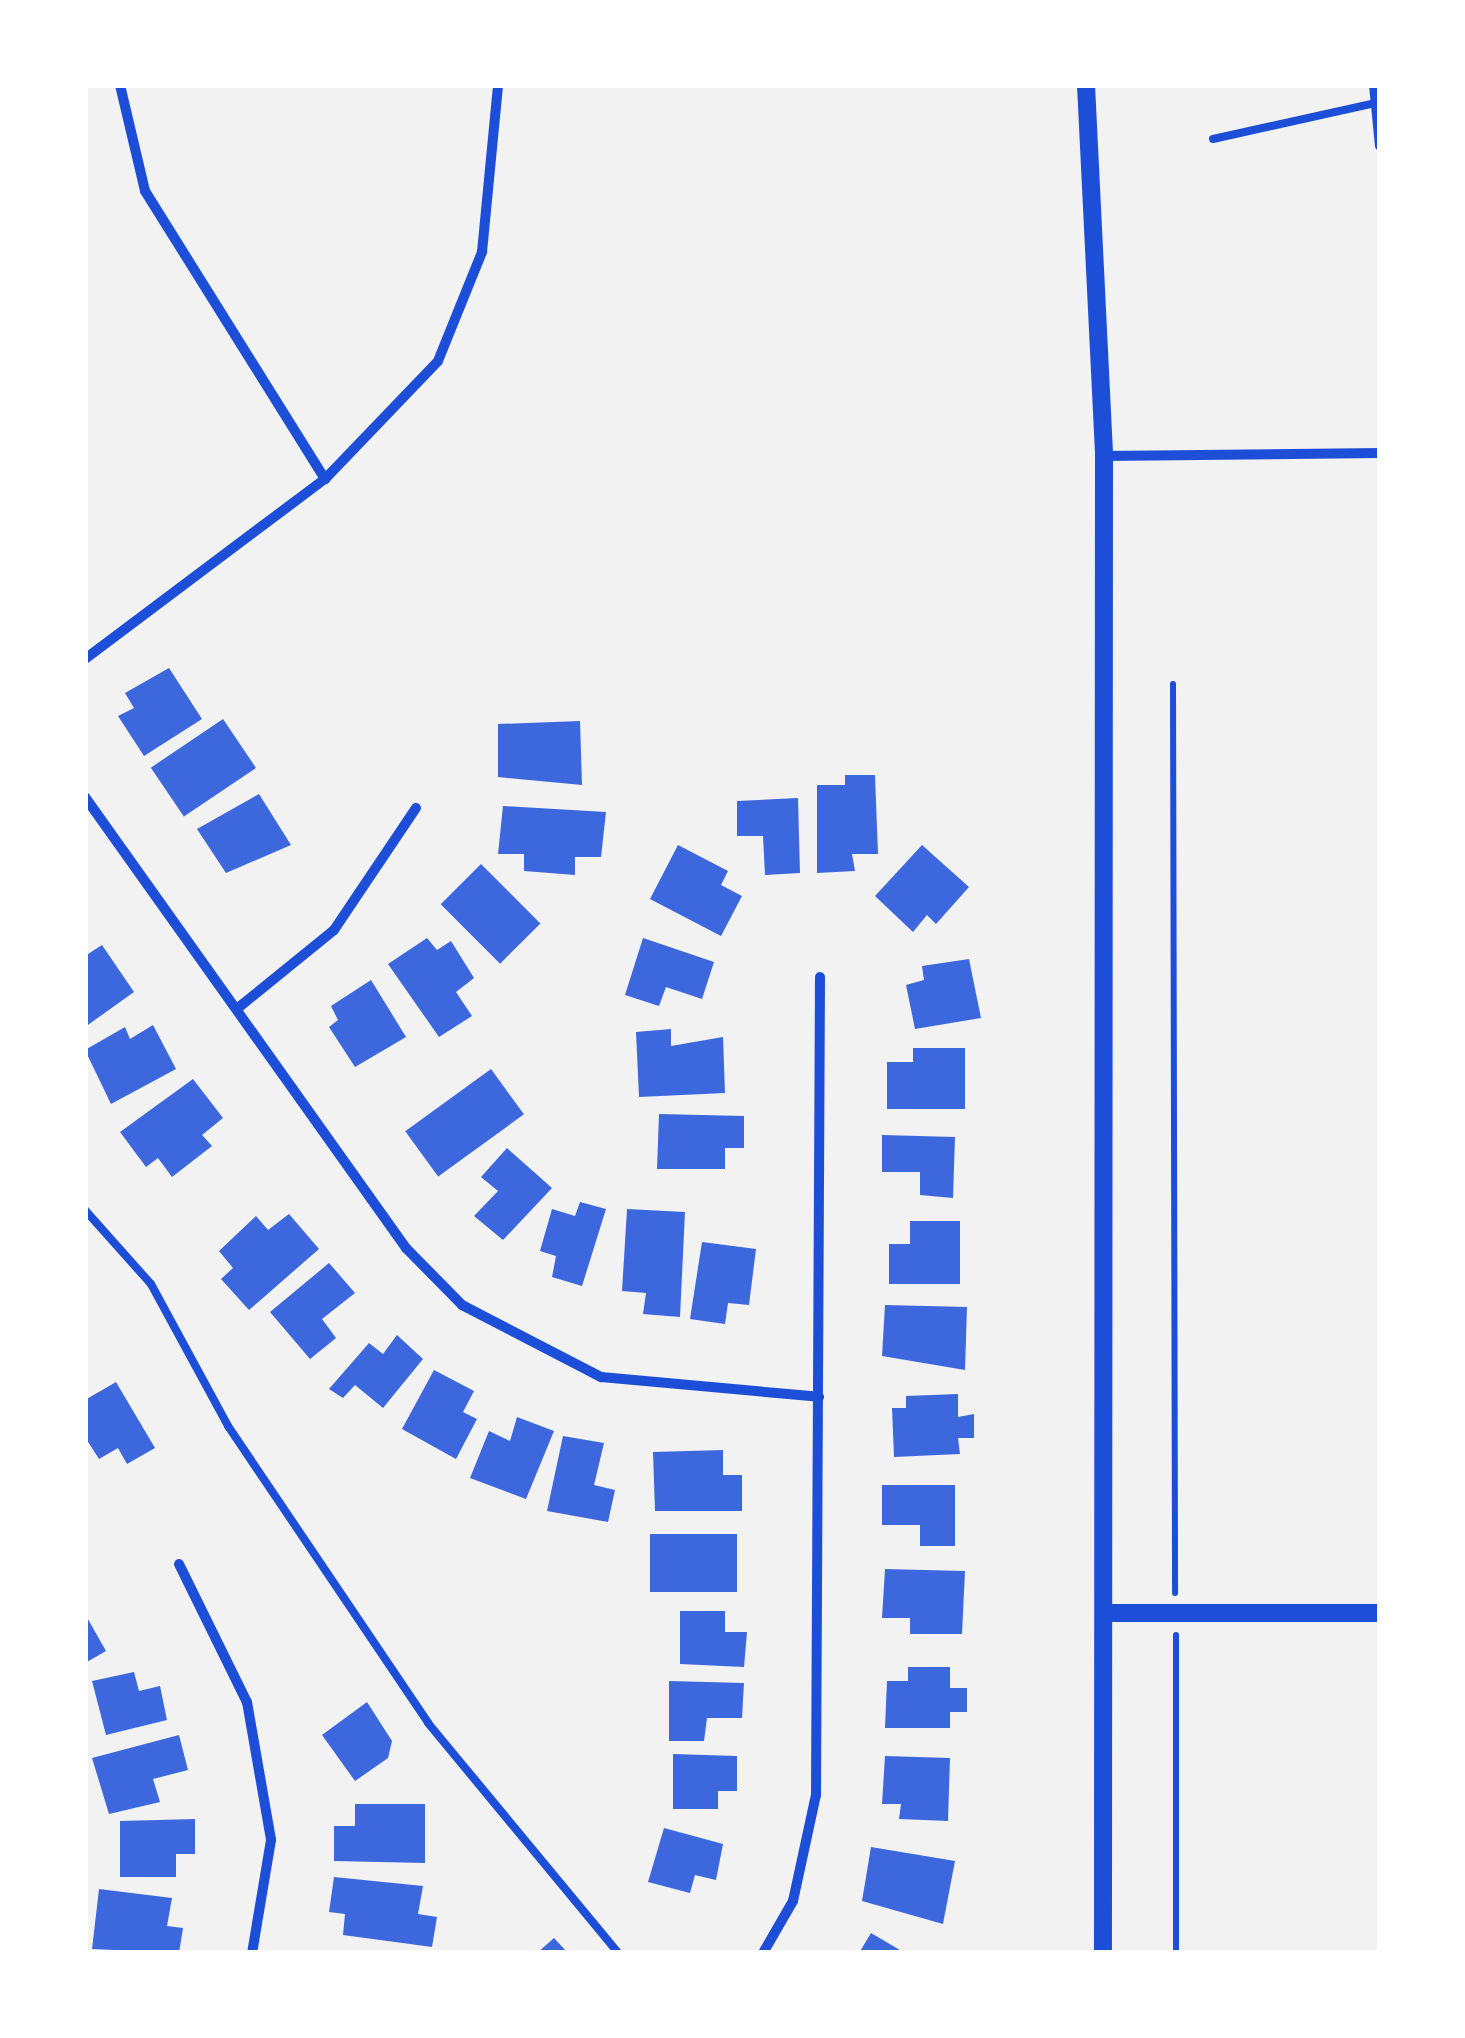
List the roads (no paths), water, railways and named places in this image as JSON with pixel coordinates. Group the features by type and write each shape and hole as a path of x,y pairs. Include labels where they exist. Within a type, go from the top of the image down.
{"street":[{"path":"120,85 145,190 325,479"},
{"path":"85,659 325,479 415,391 467,299 492,203 498,85"},
{"path":"1086,85 1104,456 1103,1953"},
{"path":"1374,85 1380,146"},
{"path":"1104,456 1380,453"},
{"path":"85,797 406,1248 462,1305 601,1377 819,1397"},
{"path":"238,1008 334,930 416,808"},
{"path":"764,1953 798,1886 816,1795 820,977"},
{"path":"179,1564 247,1702 271,1840 252,1953"},
{"path":"1104,1613 1380,1613"}],"lane":[{"path":"1213,139 1376,104"},
{"path":"85,1210 152,1284 228,1426 417,1707 618,1953"}]}
